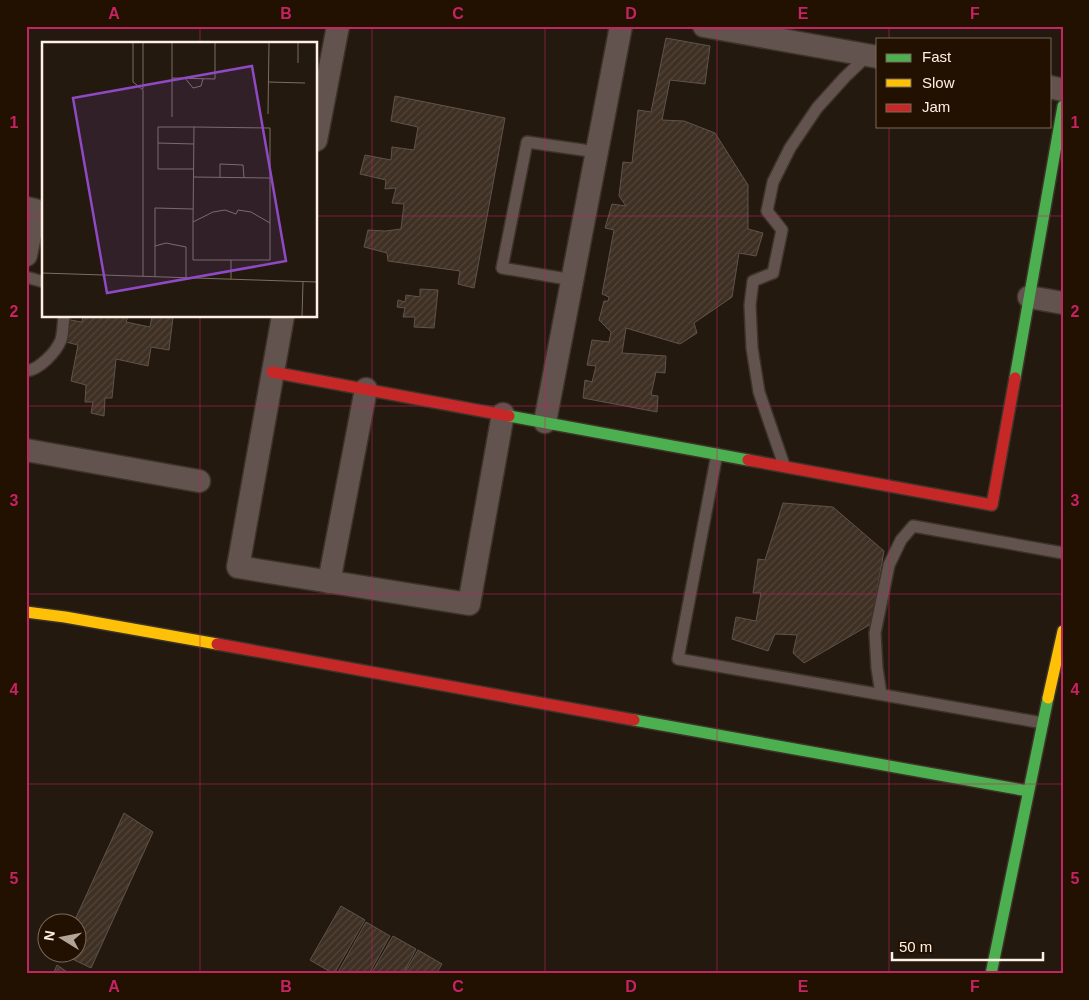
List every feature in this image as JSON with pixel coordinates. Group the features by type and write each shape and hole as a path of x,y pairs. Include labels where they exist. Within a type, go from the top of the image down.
{"street":[{"path":"318,130 338,26"},
{"path":"545,422 622,26"},
{"path":"704,26 873,56"},
{"path":"272,372 992,504 1063,106"},
{"path":"26,208 35,210 26,255"},
{"path":"1029,298 1063,303"},
{"path":"283,318 238,567 469,604 503,414"},
{"path":"329,582 366,389"},
{"path":"26,450 199,482"},
{"path":"26,612 114,626 1028,791"},
{"path":"991,974 1063,631"}],"lane":[{"path":"785,466 759,392 752,348 750,305 753,281 773,272 782,230 767,211 773,182 790,148 817,108 845,77 873,56"},
{"path":"572,280 502,268 527,142 597,152"},
{"path":"26,277 42,281"},
{"path":"26,371 30,371 46,362 56,348 60,341 64,318"},
{"path":"717,454 678,659 1043,723"},
{"path":"881,694 877,668 876,633 889,565 901,540 913,526 1063,553"}],"building":[{"path":"666,38 710,46 705,84 670,80 662,120 684,121 715,133 748,185 748,229 763,233 756,256 739,253 732,297 694,323 697,333 680,344 626,328 622,353 666,356 665,373 656,372 651,395 658,396 657,412 583,398 585,380 592,382 596,366 587,365 592,340 609,342 611,332 599,320 604,301 608,301 609,297 602,294 614,230 605,228 612,204 626,206 619,196 623,162 632,163 638,110 651,112"},
{"path":"395,96 505,118 474,288 458,284 460,271 388,261 387,253 364,247 368,230 385,231 401,229 404,204 392,203 396,188 385,189 386,180 360,174 365,155 391,160 392,147 414,150 418,127 391,121"},
{"path":"420,289 438,290 434,328 414,327 415,317 403,317 405,308 397,307 398,300 405,302 406,295 420,297"},
{"path":"83,318 127,318 126,322 150,327 152,318 173,318 169,350 151,347 148,366 116,359 112,398 105,398 104,416 91,413 93,402 85,402 86,385 71,381 78,345 62,341 65,319 82,322"},
{"path":"783,503 833,507 884,551 871,624 804,663 793,653 797,635 775,634 768,651 732,639 736,617 756,621 761,593 753,593 758,559 765,560"},
{"path":"124,813 153,832 91,968 79,962 88,962 88,912 79,912"},
{"path":"341,906 365,920 334,974 310,960"},
{"path":"366,922 390,936 369,974 337,974"},
{"path":"393,936 416,949 403,974 371,974"},
{"path":"418,950 442,964 436,974 404,974"},
{"path":"57,965 70,974 53,974"}],"traffic: fast":[{"path":"1015,378 1063,106"},
{"path":"509,416 748,460"},
{"path":"991,974 1048,698"},
{"path":"634,720 1028,791"}],"traffic: slow":[{"path":"26,612 65,617 217,644"},
{"path":"1048,698 1063,631"}],"traffic: jam":[{"path":"272,372 509,416"},
{"path":"748,460 992,505 1015,378"},
{"path":"217,644 634,720"}]}
